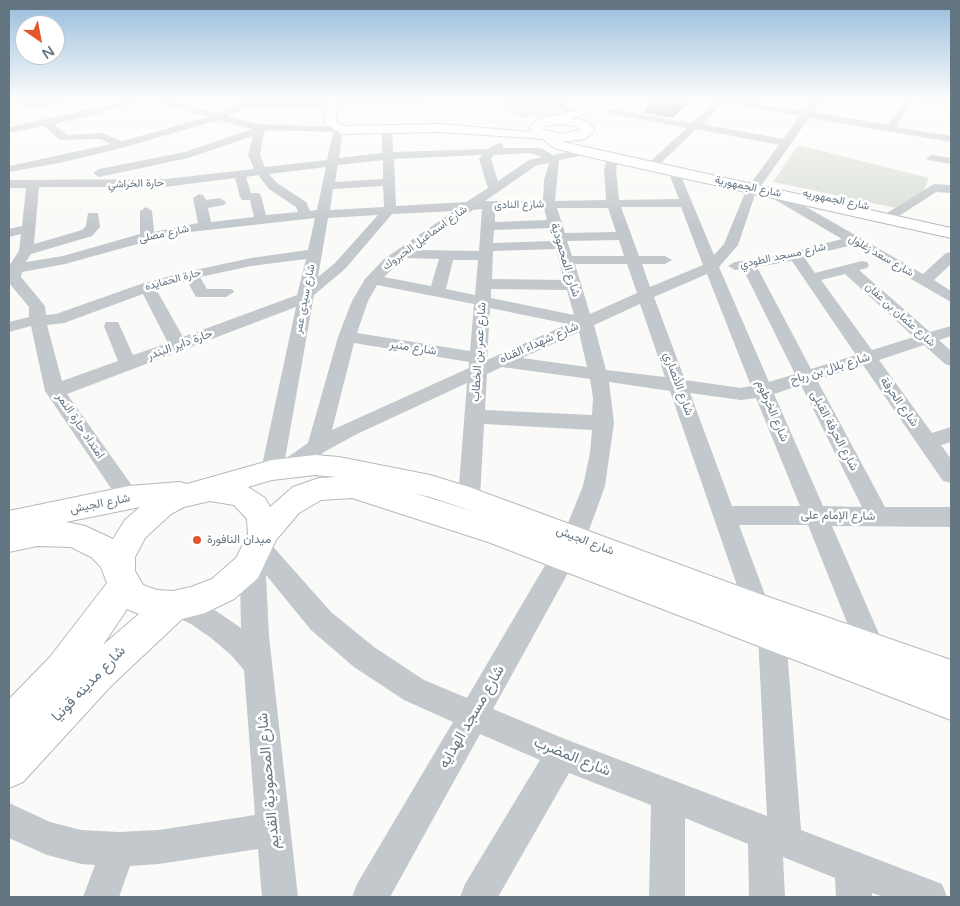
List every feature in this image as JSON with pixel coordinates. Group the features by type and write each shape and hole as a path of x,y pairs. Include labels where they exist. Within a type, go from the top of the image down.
{"main road":[{"name":"شارع الجمهورية","path":"557,142 559,145 584,152 665,166 951,233"},
{"path":"585,142 592,148 665,166"},
{"name":"شارع الجمهوريه","path":"754,186 951,226"},
{"name":"شارع الجيش","path":"9,523 129,498 202,491 244,477 281,468 339,467 430,486 469,498 570,547 772,635 951,702"},
{"name":"شارع الجيش","path":"259,547 289,505 303,495 319,489 352,487 497,532 570,547 757,608 951,678"},
{"path":"202,491 228,491 244,497 255,506 262,519 259,547 246,568 223,589 208,596 175,605 144,601 132,595 122,578 120,557 126,542 135,529 161,506 202,491"},
{"name":"شارع الجيش","path":"9,539 37,534 74,536 102,548 112,558 122,578"},
{"path":"9,726 22,704 87,640 122,578"},
{"name":"شارع مدينه قونيا","path":"9,768 103,668 175,605"}],"street":[{"path":"115,142 120,145"},
{"path":"9,168 81,155 130,142"},
{"path":"69,185 82,174 197,159 234,142"},
{"path":"258,142 254,155 262,173 273,186 314,214 469,206"},
{"name":"شارع سيدى عمر","path":"281,468 305,297 314,254 314,214 327,186 335,142"},
{"path":"305,297 340,266 390,209 387,142"},
{"path":"491,196 486,163 489,152 505,142"},
{"path":"665,166 682,142"},
{"name":"شارع شهداء القناه","path":"281,468 350,429 478,365 499,361 711,267 731,245 754,186 786,143"},
{"name":"حارة الخراشي","path":"9,184 90,185 165,183 240,176 387,156 536,150 552,158"},
{"name":"شارع اسماعيل الحبروك","path":"317,447 360,301 373,279 401,254 469,206 491,196 535,161 584,152"},
{"path":"81,155 98,171"},
{"name":"شارع المحمودية","path":"552,158 555,164 550,180 549,204 600,374 604,423 601,453 594,486 570,547"},
{"name":"شارع الأنصاري","path":"612,158 610,170 613,204 757,608"},
{"path":"932,158 951,161"},
{"name":"شارع الخرطوم","path":"665,166 686,203 711,267 872,650"},
{"path":"90,185 98,171"},
{"path":"240,176 246,197 255,196 261,220"},
{"path":"327,186 389,182"},
{"path":"26,251 30,228 29,207 33,185"},
{"path":"894,213 934,188 951,189"},
{"name":"شارع سعد زغلول","path":"771,192 951,297"},
{"name":"شارع النادى","path":"491,196 549,204 686,203"},
{"name":"شارع عمر بن الخطاب","path":"469,498 487,226 491,196"},
{"path":"205,226 200,202 220,202"},
{"path":"811,215 830,205"},
{"path":"146,211 159,254"},
{"name":"شارع مصلى","path":"12,270 65,260 154,235 205,226 314,214"},
{"path":"12,270 26,251 59,234 92,230 93,216"},
{"path":"487,226 633,260 665,260"},
{"path":"9,233 30,228"},
{"path":"401,254 447,255 625,236"},
{"name":"شارع مسجد الطودي","path":"711,267 748,264 795,255 854,240"},
{"name":"حارة الحمايده","path":"9,327 58,319 74,306 126,288 147,287 196,271 284,250 314,254"},
{"path":"437,292 447,255"},
{"name":"شارع الحرفة","path":"795,255 951,475"},
{"path":"924,281 951,256"},
{"path":"812,278 887,259"},
{"name":"شارع الحرفة القبلى","path":"748,264 879,517"},
{"name":"شارع عثمان بن عفان","path":"848,269 951,360"},
{"name":"امتداد حارة النمر","path":"12,270 16,291 37,306 38,321 55,392 129,498"},
{"path":"196,271 203,295 226,292"},
{"path":"373,279 437,292 483,292 573,285"},
{"path":"147,287 178,345"},
{"path":"483,292 584,322"},
{"name":"حارة داير البندر","path":"55,392 305,297"},
{"path":"112,326 128,364"},
{"name":"شارع بلال بن رباح","path":"499,361 741,394 764,390 951,331"},
{"name":"شارع منير","path":"348,337 478,365"},
{"path":"474,417 604,423"},
{"path":"928,442 951,434"},
{"name":"شارع الإمام على","path":"724,515 951,517"},
{"name":"شارع المحمودية القديم","path":"259,547 253,608 280,897"},
{"name":"شارع المضرب","path":"259,547 298,596 321,621 364,657 414,690 562,754 774,836 853,882 929,897"},
{"name":"شارع مسجد الهدايه","path":"370,897 570,547"},
{"path":"175,605 200,615 222,629 241,645 258,665"},
{"path":"767,897 774,836 772,635"},
{"path":"478,897 562,754"},
{"path":"668,795 668,897"},
{"path":"9,820 47,838 81,846 119,849 159,847 274,829"},
{"path":"101,897 119,849"}],"shaded area":[{"path":"798,145 929,178 924,190 896,208 773,182"}],"place":[{"name":"ميدان النافورة","path":"197,540"}]}
